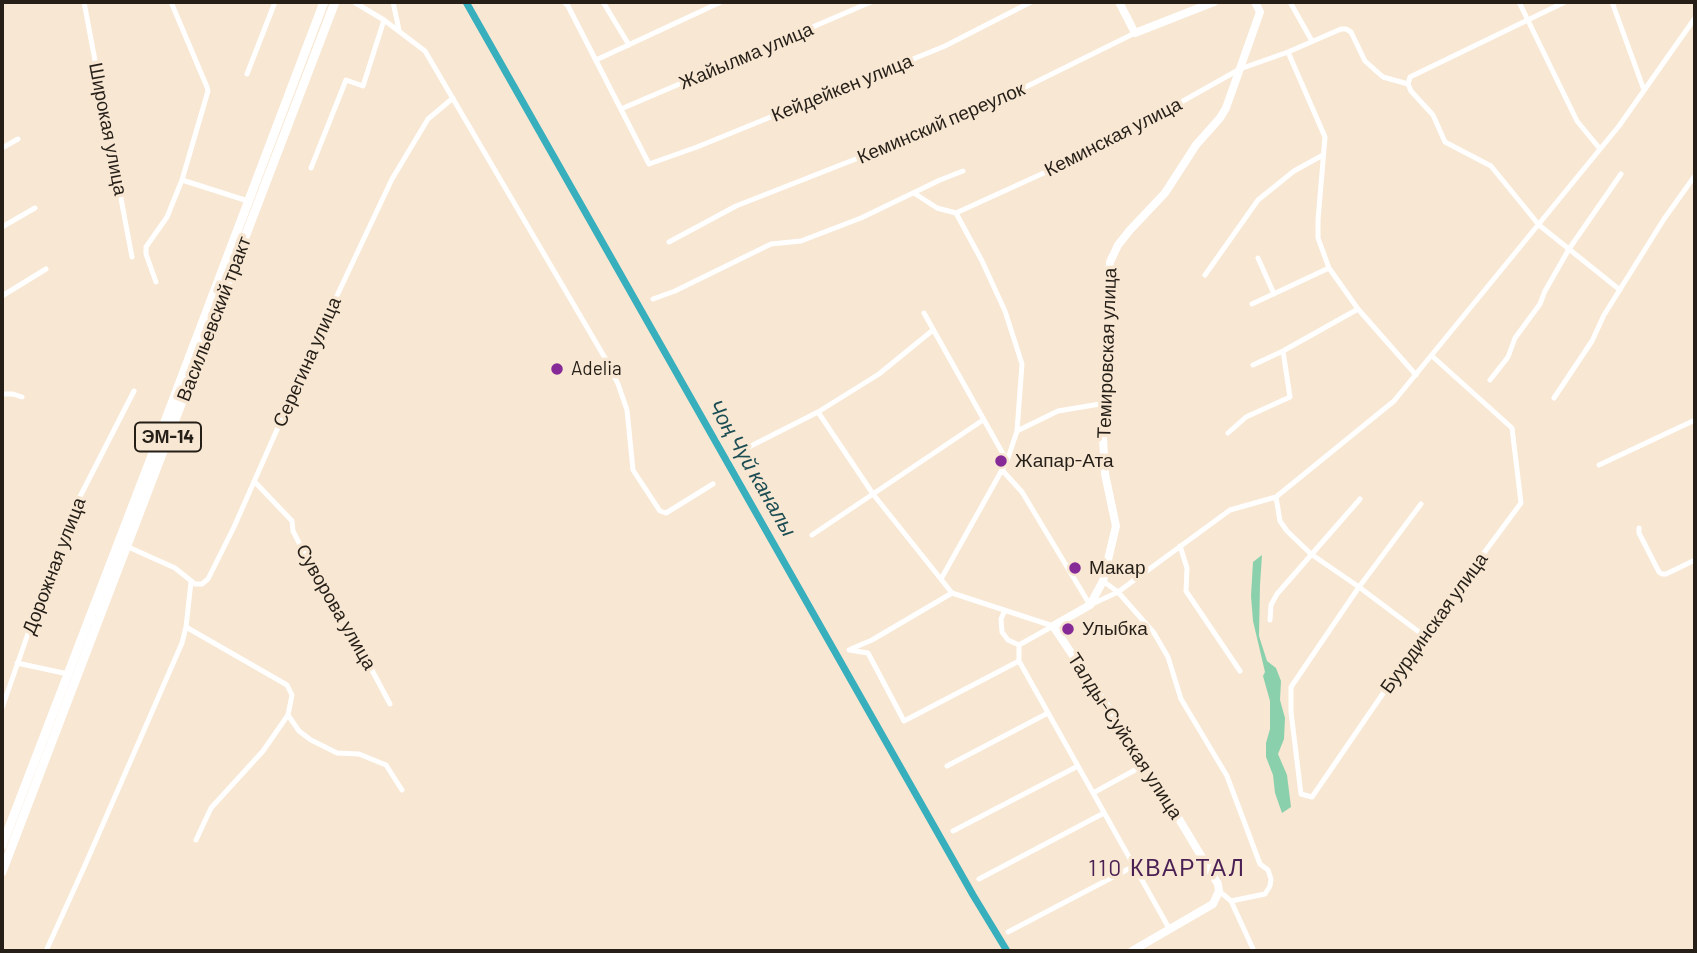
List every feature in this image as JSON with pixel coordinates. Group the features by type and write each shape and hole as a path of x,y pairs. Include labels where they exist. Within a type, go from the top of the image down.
{"main road":[{"name":"Васильевский тракт","path":"2,846 324,2"},
{"name":"Васильевский тракт","path":"2,872 335,2"}],"street":[{"name":"Широкая улица","path":"84,2 132,257"},
{"path":"156,282 146,247 167,217 182,180 208,91 171,2"},
{"path":"247,74 275,2"},
{"path":"354,2 399,30 425,51 609,366 627,411 633,470 660,511 666,513 713,484"},
{"path":"393,2 399,30"},
{"path":"564,2 621,109"},
{"path":"603,2 629,45"},
{"path":"596,60 721,2"},
{"name":"Жайылма улица","path":"621,109 871,2"},
{"name":"Кейдейкен улица","path":"621,109 649,164 698,148 945,46 1031,2"},
{"path":"1119,2 1135,33"},
{"name":"Кеминский переулок","path":"669,242 736,206 973,113 1135,33 1213,2"},
{"name":"Темировская улица","path":"1090,605 1103,581 1116,526 1102,438 1106,403 1110,262 1129,230 1165,193 1196,145 1226,108 1260,12 1255,2"},
{"path":"1290,2 1312,41"},
{"path":"1519,2 1577,121 1600,149"},
{"path":"1565,2 1410,77 1408,84 1433,115 1445,142 1491,166 1539,225 1620,290"},
{"path":"1612,2 1644,90"},
{"path":"1019,645 1118,592 1230,510 1276,497 1394,401 1619,126 1695,18"},
{"path":"310,168 346,80 363,86 384,20"},
{"name":"Кеминская улица","path":"956,213 1103,146 1240,69 1341,29 1351,32 1365,61 1383,77 1408,84"},
{"path":"1288,52 1325,136 1318,238 1329,268 1358,309 1416,375"},
{"name":"Серегина улица","path":"191,582 199,585 208,579 234,527 392,179 428,119 453,98"},
{"path":"2,148 18,139"},
{"path":"1205,275 1258,200 1294,171 1323,155"},
{"path":"653,299 771,244 801,241 862,218 963,171"},
{"path":"1490,380 1508,357 1515,338 1540,304 1569,249 1621,174"},
{"path":"1554,398 1592,341 1604,315 1664,219 1694,177"},
{"path":"182,180 248,201"},
{"path":"914,193 937,208 956,213 1005,311 1022,364 1017,431 1007,461 941,579"},
{"path":"2,227 35,208"},
{"path":"1258,258 1274,293"},
{"path":"1252,304 1329,268"},
{"path":"2,296 47,269"},
{"path":"1252,365 1283,351 1358,309"},
{"path":"923,313 1007,461"},
{"path":"739,452 818,412 879,374 933,330"},
{"path":"1228,433 1246,417 1290,397 1283,351"},
{"name":"Буурдинская улица","path":"1359,587 1291,687 1291,712 1301,794 1312,797 1423,635 1521,503 1511,428 1432,356"},
{"name":"Дорожная улица","path":"2,708 67,522 134,390"},
{"path":"2,394 22,397"},
{"path":"1017,431 1058,411 1106,403"},
{"path":"818,412 873,494 952,593 1053,626"},
{"path":"812,535 983,420"},
{"path":"1599,465 1695,421"},
{"path":"1002,470 1022,492 1090,605"},
{"name":"Суворова улица","path":"254,481 292,521 293,531 313,570 390,704"},
{"path":"1276,497 1280,521 1311,554 1423,635"},
{"path":"1270,620 1271,605 1277,593 1360,499"},
{"path":"1359,587 1421,504"},
{"path":"1639,528 1639,533 1662,574 1695,560"},
{"path":"46,951 135,754 182,643 186,627 191,582 175,568 126,546"},
{"path":"1180,546 1187,568 1186,591 1240,671"},
{"path":"1103,581 1118,592 1154,633 1168,657 1181,699 1227,776 1260,864 1268,870 1271,878 1265,894 1231,901"},
{"path":"952,593 872,640 849,650 868,653 904,721 1019,661"},
{"path":"1005,610 1000,619 1002,632 1008,640 1019,645"},
{"name":"Талды-Суйская улица","path":"1053,626 1146,764 1219,884 1219,891 1231,901 1254,951"},
{"path":"186,627 287,685 292,695 288,715 263,751 211,808 196,840"},
{"path":"1019,645 1019,661 1170,930"},
{"path":"17,663 68,674"},
{"path":"947,766 1048,713"},
{"path":"288,715 299,731 311,740 337,753 359,754 386,765 402,790"},
{"path":"1093,793 1146,764"},
{"path":"953,831 1078,766"},
{"path":"979,878 1104,813"},
{"path":"1008,932 1134,866"},
{"path":"1136,950 1213,904 1219,891"}],"green space":[{"path":"1262,555 1259,636 1267,661 1276,668 1281,681 1280,700 1285,718 1284,739 1278,754 1287,775 1291,807 1282,813 1266,757 1270,701 1253,621 1251,596 1253,562"}],"waterway":[{"name":"Чоң Чүй каналы","path":"466,2 1007,951"}],"place":[{"name":"Adelia","path":"557,369"},
{"name":"Жапар-Ата","path":"1001,461"},
{"name":"Макар","path":"1075,568"},
{"name":"Улыбка","path":"1068,629"}],"district":[{"name":"110 КВАРТАЛ","path":"1167,868"}]}
